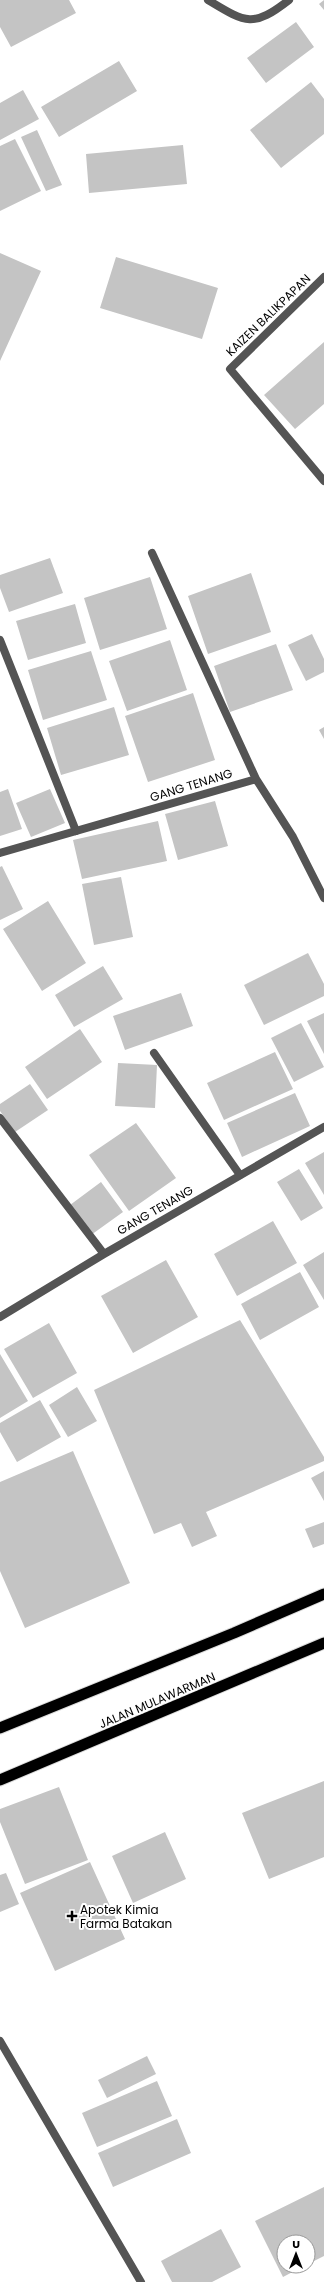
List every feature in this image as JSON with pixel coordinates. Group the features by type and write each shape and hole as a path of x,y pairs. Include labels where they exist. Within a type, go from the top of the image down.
{"highway":[{"path":"0,1728 234,1634 324,1594"},
{"name":"JALAN MULAWARMAN","path":"0,1780 324,1643"}],"street":[{"path":"208,0 234,15 254,20 268,16 289,0"},
{"name":"KAIZEN BALIKPAPAN","path":"324,277 230,369 324,481"},
{"path":"152,553 256,779 293,837 324,898"},
{"path":"0,640 76,831"},
{"name":"GANG TENANG","path":"0,853 256,779"},
{"path":"154,1053 240,1175"},
{"path":"0,1118 104,1254"},
{"name":"GANG TENANG","path":"0,1317 104,1254 324,1127"},
{"path":"0,2041 141,2282"}],"building":[{"path":"0,0 69,0 76,13 11,47 0,27"},
{"path":"324,0 324,10 319,4"},
{"path":"296,22 314,47 266,83 247,58"},
{"path":"119,61 137,91 59,137 41,107"},
{"path":"311,82 324,99 324,134 281,168 250,130"},
{"path":"23,90 39,119 0,140 0,103"},
{"path":"37,130 62,185 46,191 21,137"},
{"path":"15,139 41,191 0,211 0,146"},
{"path":"183,145 187,184 89,193 86,154"},
{"path":"0,253 41,271 0,361"},
{"path":"116,257 218,288 202,339 100,308"},
{"path":"324,342 324,404 295,429 264,395"},
{"path":"50,558 63,593 9,612 0,588 0,575"},
{"path":"251,573 271,632 208,654 188,596"},
{"path":"150,577 167,629 100,650 84,598"},
{"path":"75,604 86,643 28,660 16,621"},
{"path":"312,634 324,659 324,672 306,681 288,645"},
{"path":"170,640 187,690 127,711 109,661"},
{"path":"276,644 293,690 230,712 214,666"},
{"path":"91,651 107,700 43,720 28,670"},
{"path":"193,693 215,760 148,782 125,716"},
{"path":"114,707 129,755 61,775 47,728"},
{"path":"324,727 324,739 319,730"},
{"path":"8,789 22,829 0,836 0,792"},
{"path":"50,789 65,823 31,837 16,803"},
{"path":"215,801 228,846 178,860 165,814"},
{"path":"158,821 167,861 82,879 73,840"},
{"path":"2,866 23,909 0,920 0,867"},
{"path":"121,877 133,937 94,945 82,884"},
{"path":"48,901 86,963 42,991 3,929"},
{"path":"308,953 324,984 324,996 264,1025 244,985"},
{"path":"103,966 123,999 74,1027 55,995"},
{"path":"181,993 193,1026 125,1050 113,1016"},
{"path":"324,1013 324,1054 307,1021"},
{"path":"301,1023 324,1067 294,1082 271,1038"},
{"path":"80,1029 102,1062 47,1099 25,1067"},
{"path":"275,1052 293,1089 224,1120 207,1083"},
{"path":"118,1063 157,1065 155,1108 115,1106"},
{"path":"30,1084 48,1110 15,1132 0,1111 0,1104"},
{"path":"295,1093 310,1126 242,1157 227,1123"},
{"path":"136,1123 176,1178 129,1211 89,1155"},
{"path":"324,1152 324,1195 305,1163"},
{"path":"299,1169 323,1208 301,1221 277,1182"},
{"path":"101,1182 123,1212 91,1235 70,1205"},
{"path":"273,1221 297,1263 237,1296 214,1254"},
{"path":"324,1252 324,1300 303,1265"},
{"path":"166,1260 198,1317 133,1353 101,1296"},
{"path":"300,1272 319,1307 260,1340 241,1304"},
{"path":"240,1320 324,1457 324,1461 206,1512 217,1536 192,1547 181,1523 154,1534 94,1390"},
{"path":"49,1323 77,1373 33,1398 4,1349"},
{"path":"0,1354 28,1401 0,1418"},
{"path":"77,1387 97,1421 68,1437 49,1405"},
{"path":"40,1400 61,1437 17,1462 0,1432 0,1423"},
{"path":"73,1451 130,1583 25,1628 0,1571 0,1482"},
{"path":"324,1471 324,1501 311,1478"},
{"path":"324,1522 324,1544 313,1548 305,1529"},
{"path":"324,1781 324,1857 269,1879 242,1813"},
{"path":"59,1787 88,1860 25,1884 0,1822 0,1809"},
{"path":"165,1832 186,1879 133,1903 112,1856"},
{"name":"Apotek Kimia Farma Batakan","path":"90,1862 125,1939 55,1971 20,1893"},
{"path":"6,1873 19,1904 0,1912 0,1875"},
{"path":"147,2056 156,2074 107,2098 98,2080"},
{"path":"157,2081 172,2116 97,2147 82,2113"},
{"path":"177,2119 191,2153 113,2187 98,2153"},
{"path":"324,2187 324,2256 316,2260 316,2234 276,2234 276,2263 255,2221"},
{"path":"221,2229 241,2267 212,2282 172,2282 161,2261"},
{"path":"282,2274 289,2274 283,2277"}],"place":[{"name":"Apotek Kimia Farma Batakan","path":"72,1916"}]}
